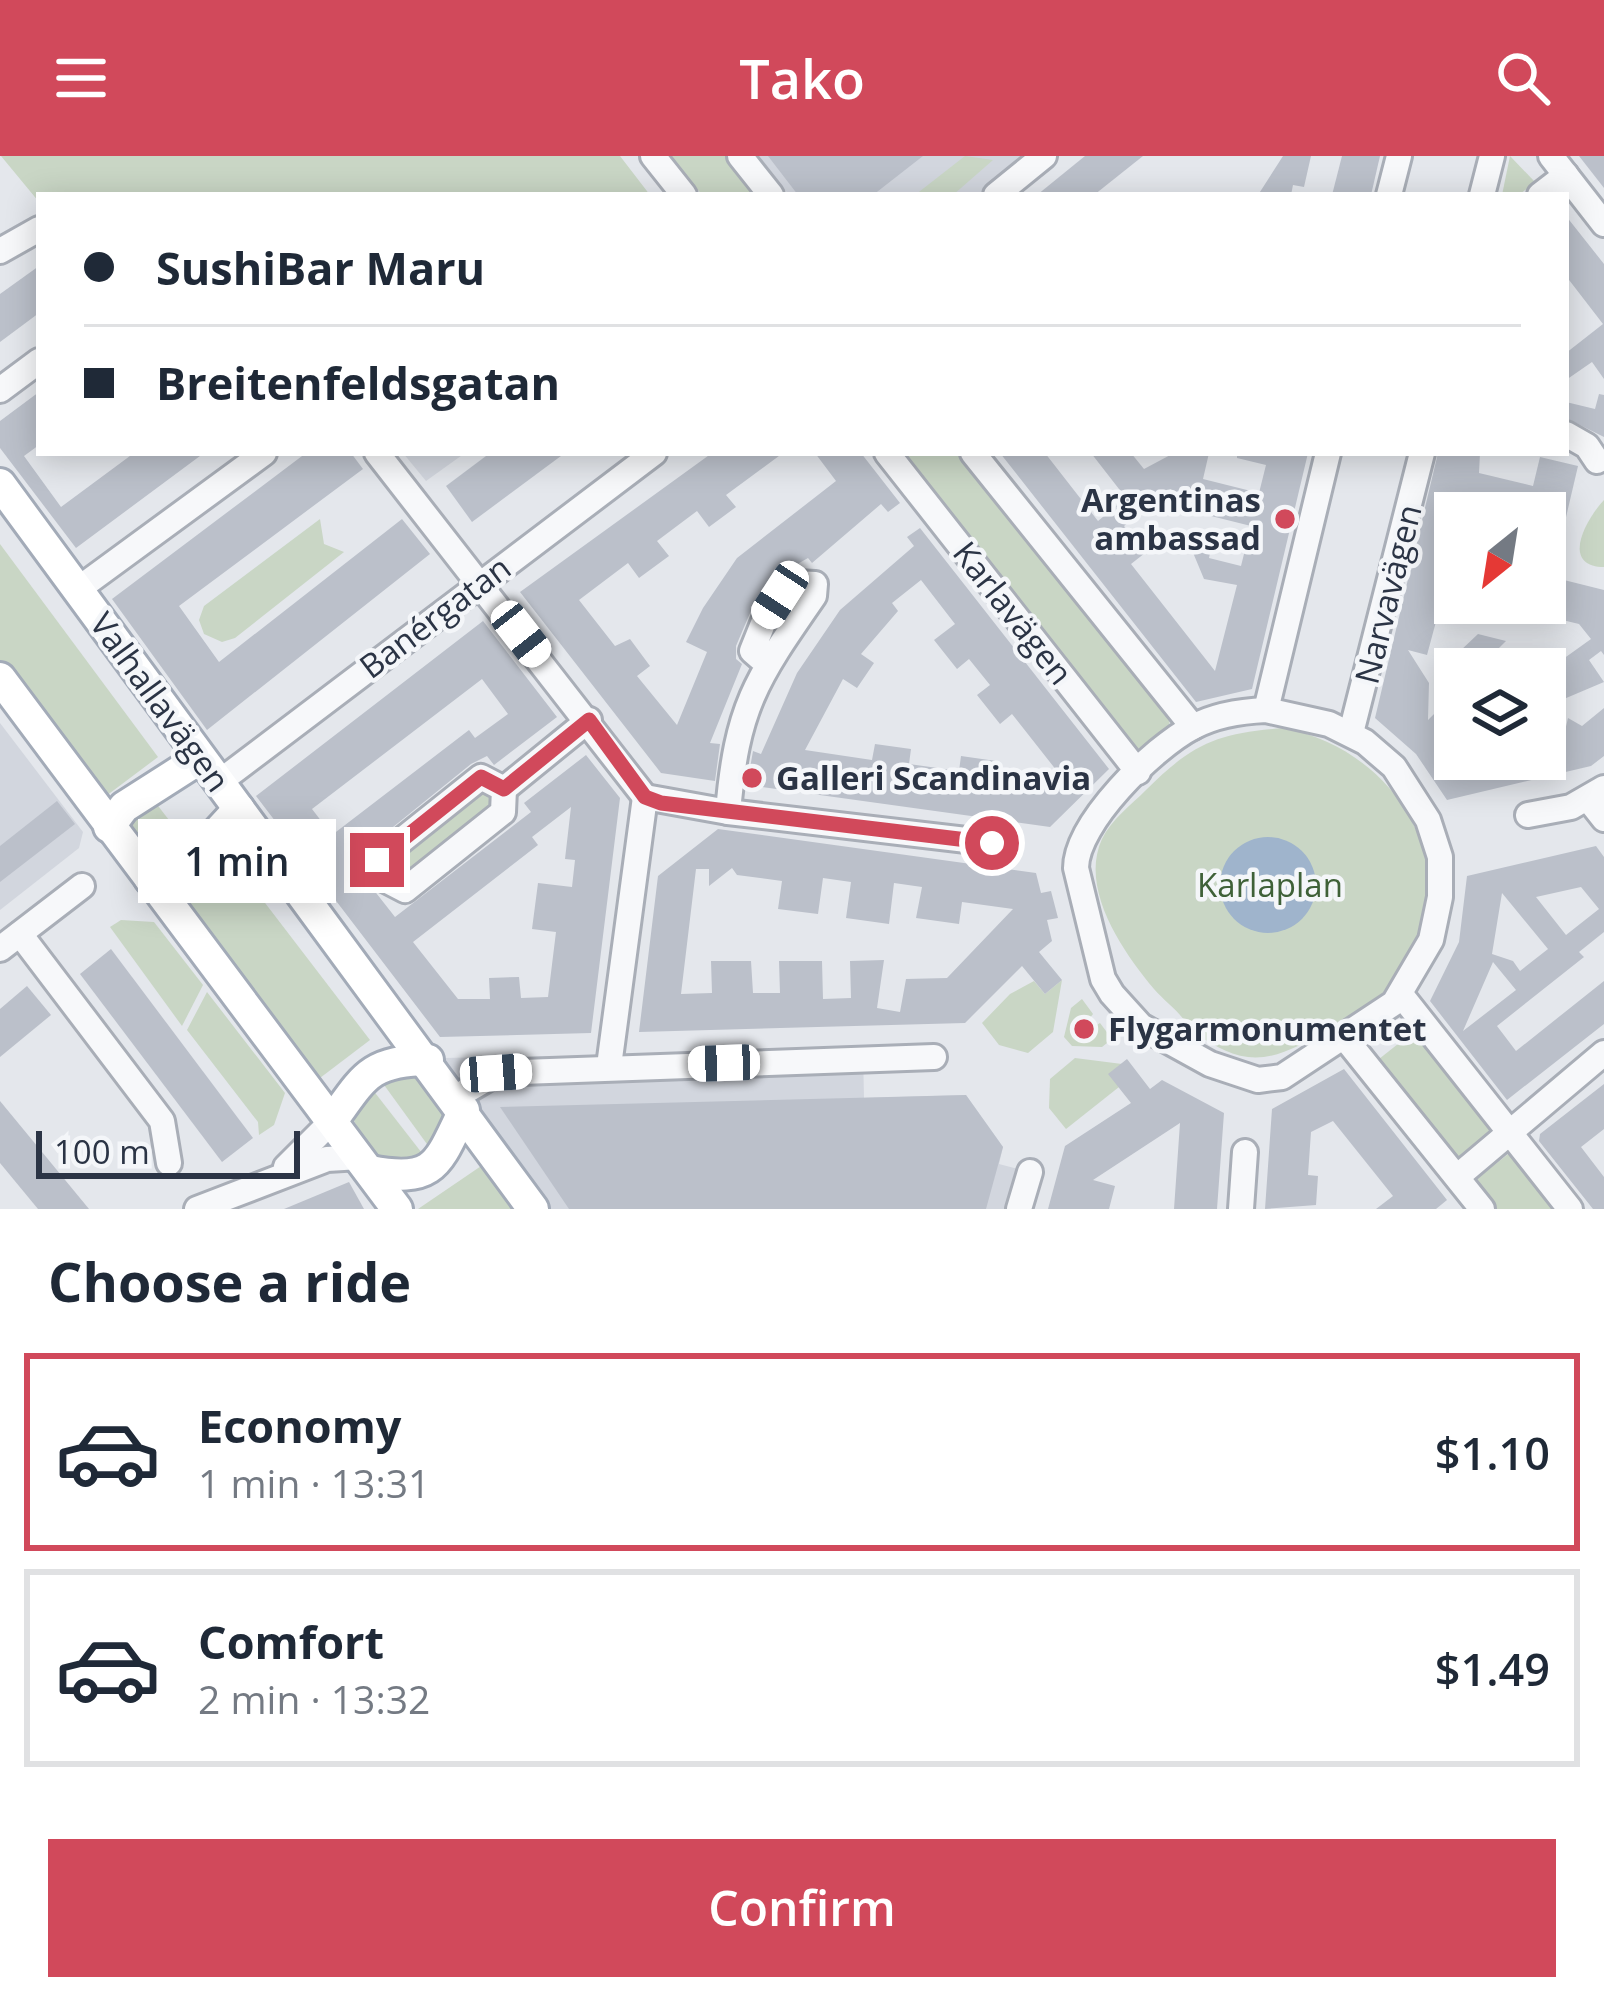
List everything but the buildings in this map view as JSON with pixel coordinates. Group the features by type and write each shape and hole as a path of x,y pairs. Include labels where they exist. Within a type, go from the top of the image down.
{"main road":[{"name":"Valhallavägen","path":"4,498 460,1103 533,1209"},
{"path":"0,678 398,1209"},
{"path":"109,827 124,807 209,771"},
{"path":"150,879 202,849 239,808"},
{"path":"332,1121 368,1072 382,1064 428,1060"},
{"path":"365,1164 410,1177 429,1170 449,1146 460,1103"}],"street":[{"path":"653,156 682,192"},
{"path":"740,156 769,192"},
{"path":"1000,192 1044,156"},
{"path":"1390,192 1399,156"},
{"path":"1483,192 1492,156"},
{"path":"1542,192 1558,166 1604,224"},
{"path":"0,251 36,231"},
{"path":"0,390 36,363"},
{"path":"1569,436 1586,446 1597,461"},
{"path":"76,590 260,456"},
{"path":"379,456 645,797 609,1066"},
{"name":"Banérgatan","path":"209,771 480,582 650,456"},
{"name":"Karlavägen","path":"889,456 1138,772"},
{"name":"Karlavägen","path":"976,456 1193,727"},
{"path":"1266,710 1327,456"},
{"name":"Narvavägen","path":"1351,734 1421,456"},
{"path":"728,812 735,738 767,664"},
{"path":"1266,710 1351,734 1394,766 1413,791 1440,857 1431,940 1402,996 1282,1077 1258,1080 1169,1043 1142,1026 1103,980 1100,952 1082,898 1076,851 1090,823 1138,772 1193,727 1266,710"},
{"path":"504,789 481,777 377,860 380,877 405,890 503,812 504,789 589,720"},
{"path":"645,797 728,812 992,843"},
{"path":"1528,815 1599,802"},
{"path":"82,886 10,941 162,1121 169,1163"},
{"path":"1402,996 1570,1209"},
{"path":"1345,1038 1481,1208"},
{"path":"1457,1177 1604,1053"},
{"path":"460,1103 496,1073 934,1058"},
{"path":"275,1176 332,1121"},
{"path":"1241,1209 1245,1152"},
{"path":"197,1209 334,1157 365,1164"},
{"path":"1019,1209 1030,1172"}],"shaded area":[{"path":"759,156 1044,156 1000,192 787,192"},
{"path":"405,456 461,456 426,481"},
{"path":"0,723 83,832 79,848 0,910"},
{"path":"863,1051 864,1098 966,1095 1003,1147 999,1164 1030,1172 1020,1209 547,1209 442,1058"}],"green space":[{"path":"1,156 620,156 648,192 36,192 36,198"},
{"path":"671,156 732,156 760,192 700,192"},
{"path":"965,156 993,160 956,192 919,192"},
{"path":"1510,156 1535,182 1523,192 1503,192"},
{"path":"900,456 967,456 1170,715 1169,729 1133,752"},
{"path":"1604,500 1604,567 1590,565 1580,550 1590,518"},
{"path":"320,519 324,544 344,552 235,638 222,642 204,634 199,620 204,606"},
{"path":"0,544 158,757 102,799 0,661"},
{"name":"Karlaplan","path":"1284,728 1328,742 1365,765 1395,795 1416,831 1427,870 1427,911 1414,952 1373,1003 1288,1050 1248,1057 1225,1051 1190,1031 1142,974 1100,899 1096,858 1111,825 1178,761 1224,737"},
{"path":"485,789 498,805 400,882 386,863"},
{"path":"152,798 189,846 152,862 129,836 128,820"},
{"path":"229,856 370,1040 316,1081 176,896"},
{"path":"121,920 154,922 203,985 182,1026 110,927"},
{"path":"1062,980 1053,1032 1028,1053 999,1045 982,1023 1010,994 1034,981 1045,994"},
{"path":"207,992 285,1093 274,1125 259,1135 258,1122 187,1030"},
{"path":"1082,999 1093,1014 1089,1019 1095,1026 1100,1023 1112,1039 1102,1047 1072,1046 1064,1037 1071,1008"},
{"path":"1417,1029 1496,1131 1458,1161 1379,1059"},
{"path":"1075,1058 1122,1064 1119,1087 1066,1129 1049,1108 1050,1079"},
{"path":"410,1074 433,1088 442,1106 441,1128 432,1151 379,1078"},
{"path":"369,1085 425,1157 409,1164 375,1157 354,1121"},
{"path":"1512,1151 1557,1209 1495,1209 1474,1181"},
{"path":"487,1162 519,1209 418,1209"}],"water":[{"path":"1259,837 1277,837 1308,858 1316,885 1313,904 1295,925 1277,933 1259,933 1228,912 1220,894 1220,876 1241,845"}],"place":[{"name":"Argentinas ambassad","path":"1285,519"},
{"name":"Galleri Scandinavia","path":"752,778"},
{"name":"Flygarmonumentet","path":"1084,1029"}],"route":[{"path":"377,860 481,777 504,789 589,720 645,797 661,803 992,843"}]}
